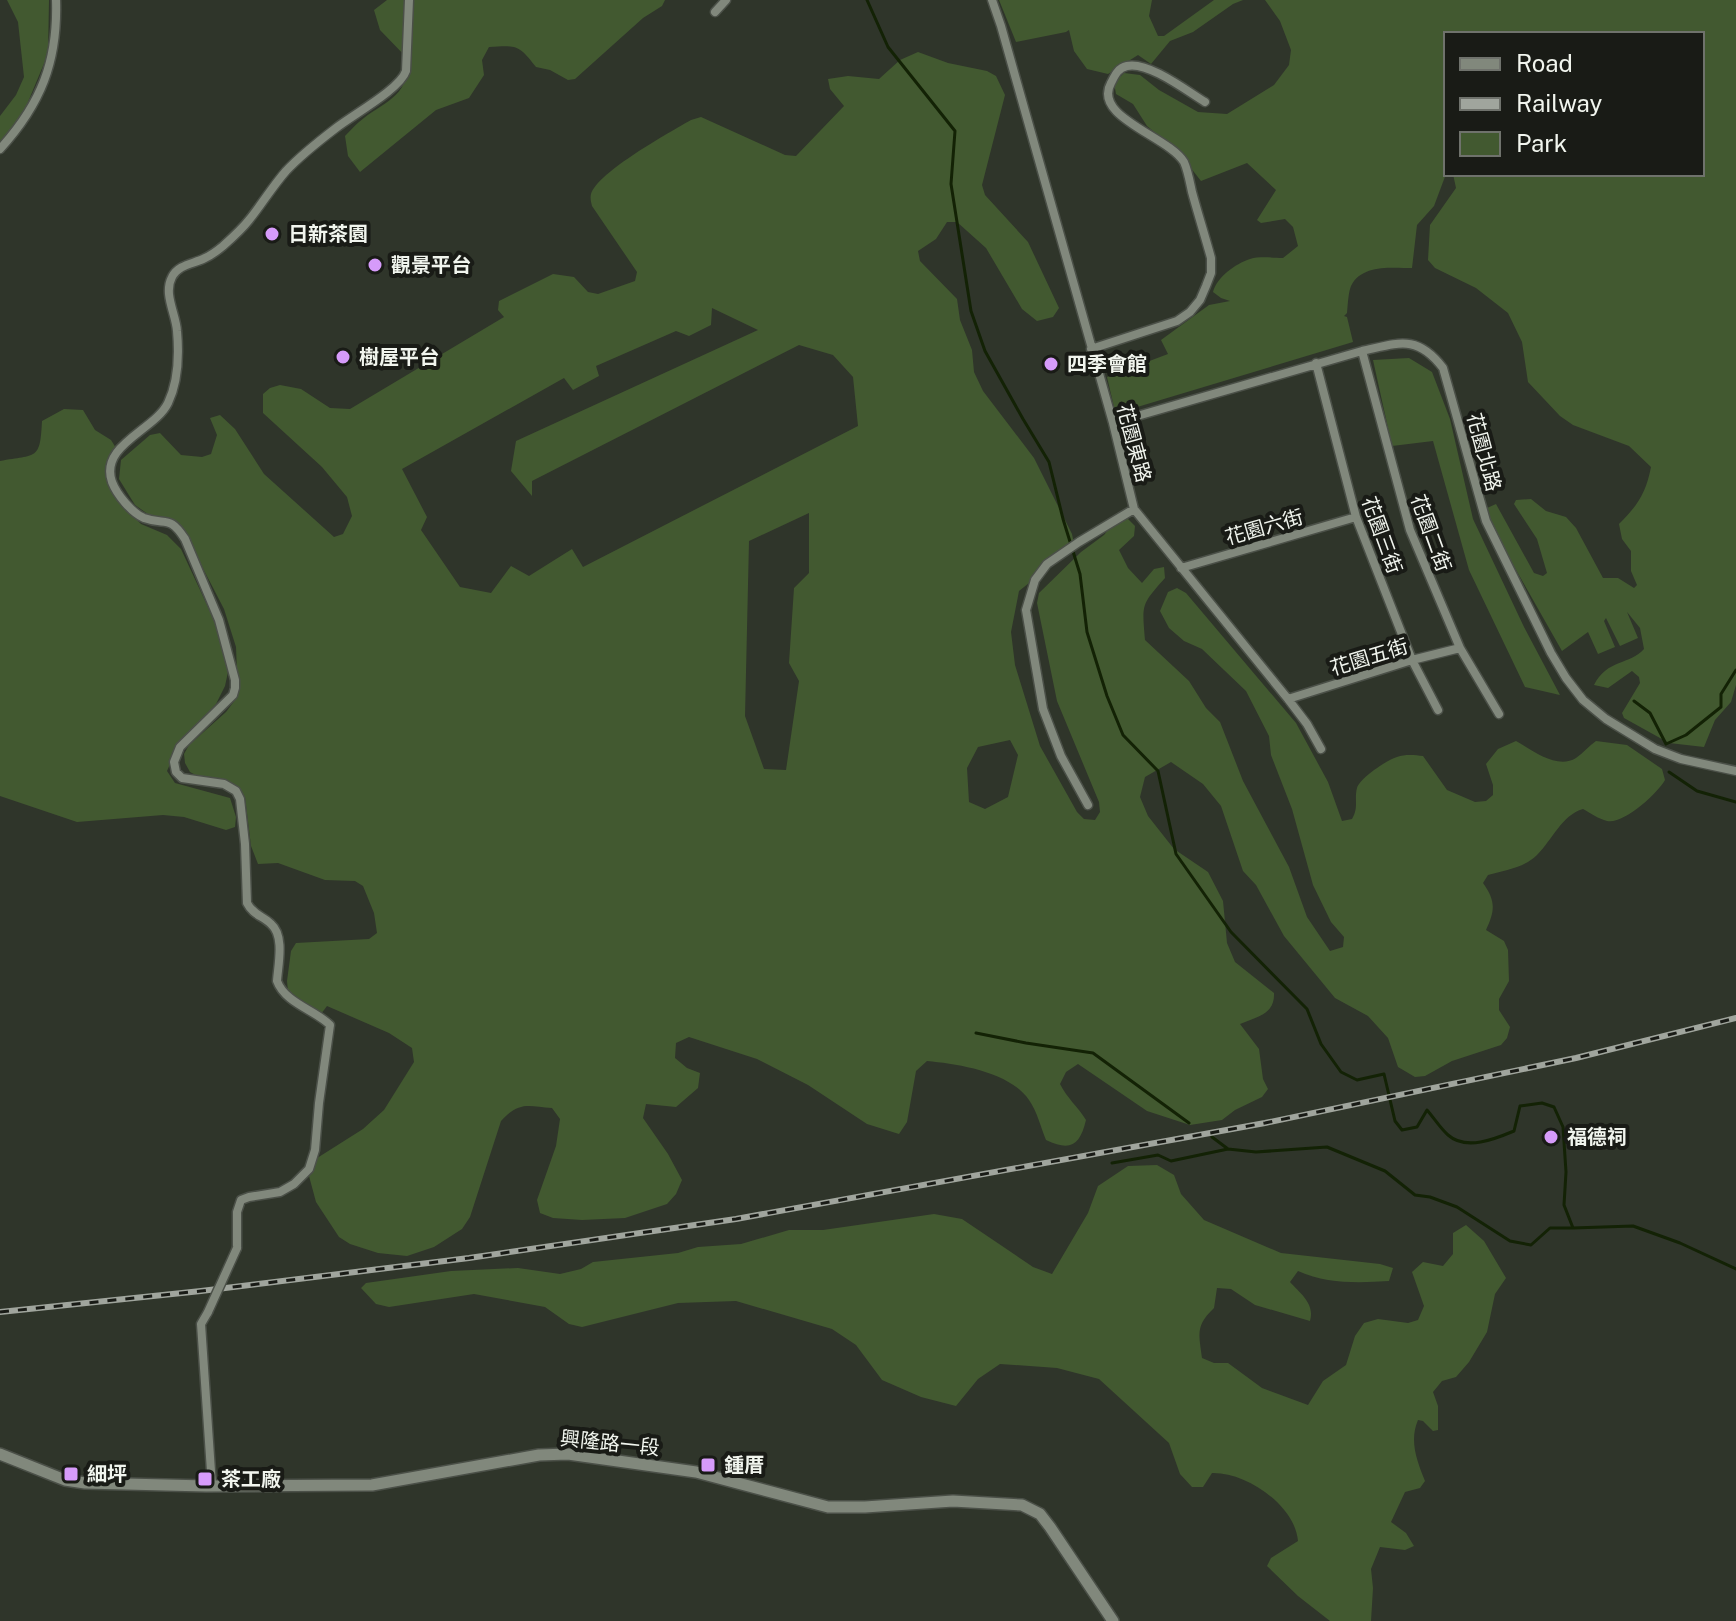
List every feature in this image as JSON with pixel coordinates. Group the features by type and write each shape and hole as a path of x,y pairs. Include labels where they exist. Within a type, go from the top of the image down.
{"street":[{"path":"0,149 14,134 43,87 57,20 56,0"},
{"path":"212,1486 201,1324 237,1248 237,1212 241,1200 280,1192 294,1184 309,1169 313,1160 330,1025 279,987 279,938 273,925 251,911 247,903 245,844 240,799 236,791 224,784 182,778 176,772 174,762 180,747 233,695 235,680 219,620 185,539 177,527 168,521 146,519 134,511 115,488 111,472 113,457 163,411 170,400 178,361 177,330 169,301 172,278 180,269 204,259 223,246 248,222 273,186 298,159 356,112 394,88 404,77 409,0"},
{"path":"715,12 726,0"},
{"name":"花園東路","path":"992,0 1113,423 1134,509 1288,699 1321,749"},
{"path":"1091,349 1177,321 1200,300 1211,273 1211,258 1184,163 1172,148 1119,114 1111,106 1107,90 1117,71 1126,66 1144,67 1205,102"},
{"name":"花園北路","path":"1113,423 1362,351 1402,343 1418,346 1433,355 1443,368 1486,521 1566,678 1583,700 1606,719 1655,749 1681,759 1736,771"},
{"name":"花園二街","path":"1362,351 1410,530 1460,648 1499,714"},
{"name":"花園三街","path":"1316,363 1356,517 1412,660 1438,710"},
{"path":"1088,805 1061,756 1043,709 1026,610 1035,580 1047,564 1134,509"},
{"name":"花園六街","path":"1181,568 1356,517"},
{"name":"花園五街","path":"1288,699 1460,648"},
{"name":"興隆路一段","path":"0,1454 65,1480 212,1486 372,1485 539,1455 568,1454 696,1472 828,1507 953,1501 1022,1505 1040,1514 1113,1621"}],"green space":[{"path":"7,0 49,0 48,54 18,126 0,142 0,116 16,95 24,77 18,22"},
{"path":"387,0 665,0 662,6 643,18 575,79 568,80 550,70 536,67 517,48 489,47 482,60 484,75 469,98 436,110 360,172 348,156 345,136 393,98 404,83 407,72 408,59 380,30 374,10"},
{"path":"999,0 1152,0 1149,16 1158,36 1164,36 1214,0 1243,0 1193,32 1170,41 1151,64 1138,55 1108,74 1087,69 1074,51 1069,30 1016,42"},
{"path":"1265,0 1736,0 1736,685 1731,702 1715,720 1704,747 1669,743 1624,718 1622,713 1640,683 1639,677 1632,671 1608,688 1594,685 1605,671 1644,649 1640,628 1627,612 1638,638 1620,646 1606,618 1604,621 1615,647 1598,654 1588,632 1562,651 1490,524 1487,508 1496,504 1534,573 1543,576 1547,573 1537,539 1514,504 1516,500 1531,499 1546,511 1566,517 1576,528 1603,578 1618,578 1634,588 1637,585 1631,571 1631,551 1622,539 1619,524 1640,498 1651,467 1629,446 1573,425 1560,416 1528,382 1522,342 1508,313 1476,288 1435,268 1428,260 1430,225 1456,188 1453,176 1704,176 1704,32 1444,32 1445,176 1434,206 1417,225 1412,268 1370,271 1362,274 1351,286 1344,316 1347,317 1353,342 1124,411 1114,407 1107,377 1168,354 1161,340 1209,305 1230,301 1213,292 1218,281 1233,268 1254,258 1283,258 1298,246 1293,227 1285,219 1261,223 1257,220 1276,190 1247,163 1201,181 1179,153 1147,126 1133,104 1116,94 1114,83 1124,73 1140,75 1159,90 1198,112 1227,114 1274,85 1289,65 1291,50 1280,21"},
{"path":"918,52 996,76 1005,95 982,185 985,195 1028,242 1059,308 1053,317 1037,321 1022,309 986,248 957,222 947,222 936,239 918,251 920,261 957,299 960,320 972,350 974,372 983,391 1034,458 1072,534 1074,544 1068,552 1019,591 1011,632 1015,665 1040,746 1084,819 1095,820 1100,812 1099,802 1057,701 1037,603 1039,593 1081,552 1104,535 1116,520 1127,518 1135,526 1134,536 1119,550 1128,568 1142,583 1154,569 1164,567 1165,578 1145,606 1145,640 1189,681 1206,708 1220,722 1243,781 1289,867 1307,917 1330,951 1343,947 1344,937 1331,922 1313,885 1292,809 1271,755 1269,736 1246,691 1202,649 1184,641 1169,628 1160,611 1168,592 1177,588 1186,593 1296,723 1328,782 1342,821 1352,819 1357,788 1363,779 1403,755 1423,756 1447,790 1475,802 1486,801 1493,795 1486,764 1498,749 1516,741 1561,762 1576,758 1596,741 1627,745 1662,769 1665,780 1648,800 1614,821 1607,821 1583,809 1576,812 1563,822 1532,859 1488,875 1483,883 1493,906 1486,930 1504,941 1508,950 1509,981 1499,999 1499,1010 1510,1027 1507,1038 1501,1045 1452,1061 1425,1076 1415,1077 1398,1067 1388,1038 1368,1016 1335,998 1284,936 1256,885 1243,871 1221,806 1203,784 1171,762 1145,777 1140,797 1148,816 1174,849 1208,872 1223,901 1227,943 1235,962 1274,993 1272,1006 1268,1010 1240,1024 1259,1049 1263,1079 1268,1089 1262,1097 1222,1120 1190,1125 1147,1111 1078,1064 1066,1072 1060,1084 1086,1120 1081,1135 1068,1146 1046,1140 1032,1104 1010,1083 968,1067 927,1061 916,1071 907,1122 899,1134 867,1124 808,1085 757,1059 689,1037 676,1043 675,1058 687,1068 700,1073 698,1088 676,1107 646,1104 643,1118 682,1180 667,1204 625,1218 582,1220 553,1218 540,1213 537,1200 556,1146 560,1119 552,1108 524,1106 513,1110 501,1121 470,1217 462,1229 434,1247 407,1256 378,1253 350,1244 339,1237 316,1202 309,1176 314,1160 363,1129 384,1110 414,1062 412,1048 389,1033 327,1006 321,1014 311,1012 288,991 287,981 291,951 296,943 369,939 377,933 374,913 363,886 355,881 325,880 278,863 258,864 251,846 245,797 237,788 190,772 184,754 189,745 226,712 238,696 236,647 224,609 195,553 170,524 152,517 135,505 119,479 121,460 150,435 160,433 181,455 202,457 211,454 217,435 210,418 220,415 235,429 264,474 334,537 343,534 352,516 347,497 322,467 263,413 263,394 270,388 280,385 301,389 330,408 350,409 504,317 498,310 499,301 553,274 574,277 588,292 598,294 635,281 637,272 592,206 591,194 596,185 620,164 691,120 701,117 785,155 796,156 844,106 830,89 828,79 848,76 879,79 900,60","holes":["712,308 758,330 516,441 511,471 532,496 532,481 799,345 833,355 853,377 858,426 583,567 572,549 529,576 511,566 491,593 460,587 421,530 427,517 402,469 564,378 573,390 599,376 596,366 676,331 689,336 711,325","809,513 809,573 794,588 789,663 799,681 786,770 764,769 745,716 749,541","1010,740 1018,755 1008,797 985,809 969,802 967,768 978,747"]},
{"path":"1409,358 1432,372 1450,419 1473,519 1560,695 1525,687 1469,570 1433,441 1392,446 1373,360"},
{"path":"64,409 83,410 95,430 111,440 116,448 110,481 120,503 141,524 167,535 181,549 220,633 228,672 225,686 216,704 175,753 167,771 175,783 230,798 236,817 235,827 226,830 184,817 163,815 77,822 0,796 0,461 34,453 40,443 42,421"},
{"path":"1157,1165 1174,1175 1181,1194 1204,1220 1281,1253 1393,1268 1389,1281 1366,1282 1343,1282 1298,1271 1290,1282 1309,1304 1310,1321 1255,1305 1231,1289 1217,1288 1214,1308 1201,1325 1202,1358 1214,1363 1228,1363 1262,1388 1308,1405 1323,1381 1346,1365 1355,1336 1364,1323 1378,1319 1408,1323 1418,1320 1424,1306 1412,1272 1423,1262 1443,1266 1453,1254 1453,1233 1466,1225 1484,1241 1506,1278 1495,1294 1487,1332 1469,1362 1456,1377 1442,1381 1433,1392 1438,1406 1438,1430 1433,1431 1418,1420 1414,1443 1425,1481 1420,1488 1405,1492 1391,1522 1406,1533 1414,1546 1405,1550 1380,1547 1371,1569 1371,1621 1330,1621 1298,1596 1267,1566 1271,1558 1298,1541 1295,1528 1278,1503 1253,1485 1225,1474 1212,1473 1203,1487 1192,1487 1180,1474 1169,1443 1099,1379 1057,1368 1000,1364 978,1379 956,1406 921,1397 882,1380 856,1345 832,1329 736,1301 678,1303 582,1327 569,1324 545,1307 474,1294 389,1307 376,1304 361,1288 366,1283 451,1271 518,1268 560,1274 581,1269 593,1262 741,1244 789,1230 823,1230 934,1214 962,1219 1033,1267 1052,1274 1088,1213 1098,1186 1128,1166"}],"waterway":[{"path":"867,0 888,47 955,131 951,184 971,311 985,351 1049,462 1080,574 1087,632 1107,696 1123,735 1158,771 1176,854 1231,932 1307,1009 1321,1044 1341,1072 1357,1080 1384,1074 1395,1121 1402,1130 1417,1127 1427,1110 1455,1140 1481,1142 1514,1131 1520,1106 1542,1103 1554,1107 1563,1127 1566,1172 1564,1205 1573,1228 1633,1226 1680,1243 1736,1269"},
{"path":"1634,701 1650,713 1666,744 1686,735 1721,707 1721,694 1736,670"},
{"path":"1669,772 1697,791 1736,802"},
{"path":"976,1033 1093,1053 1189,1123"},
{"path":"1212,1137 1228,1149 1256,1152 1327,1147 1385,1171 1415,1195 1457,1207 1510,1241 1531,1245 1550,1228 1571,1228"},
{"path":"1112,1163 1158,1155 1171,1161 1228,1149"}],"railway":[{"path":"0,1312 469,1258 736,1219 1265,1123 1576,1058 1736,1018"}],"place":[{"name":"日新茶園","path":"272,234"},
{"name":"觀景平台","path":"375,265"},
{"name":"樹屋平台","path":"343,357"},
{"name":"四季會館","path":"1051,364"},
{"name":"福德祠","path":"1551,1137"},
{"name":"鍾厝","path":"708,1465"},
{"name":"細坪","path":"71,1474"},
{"name":"茶工廠","path":"205,1479"}]}
